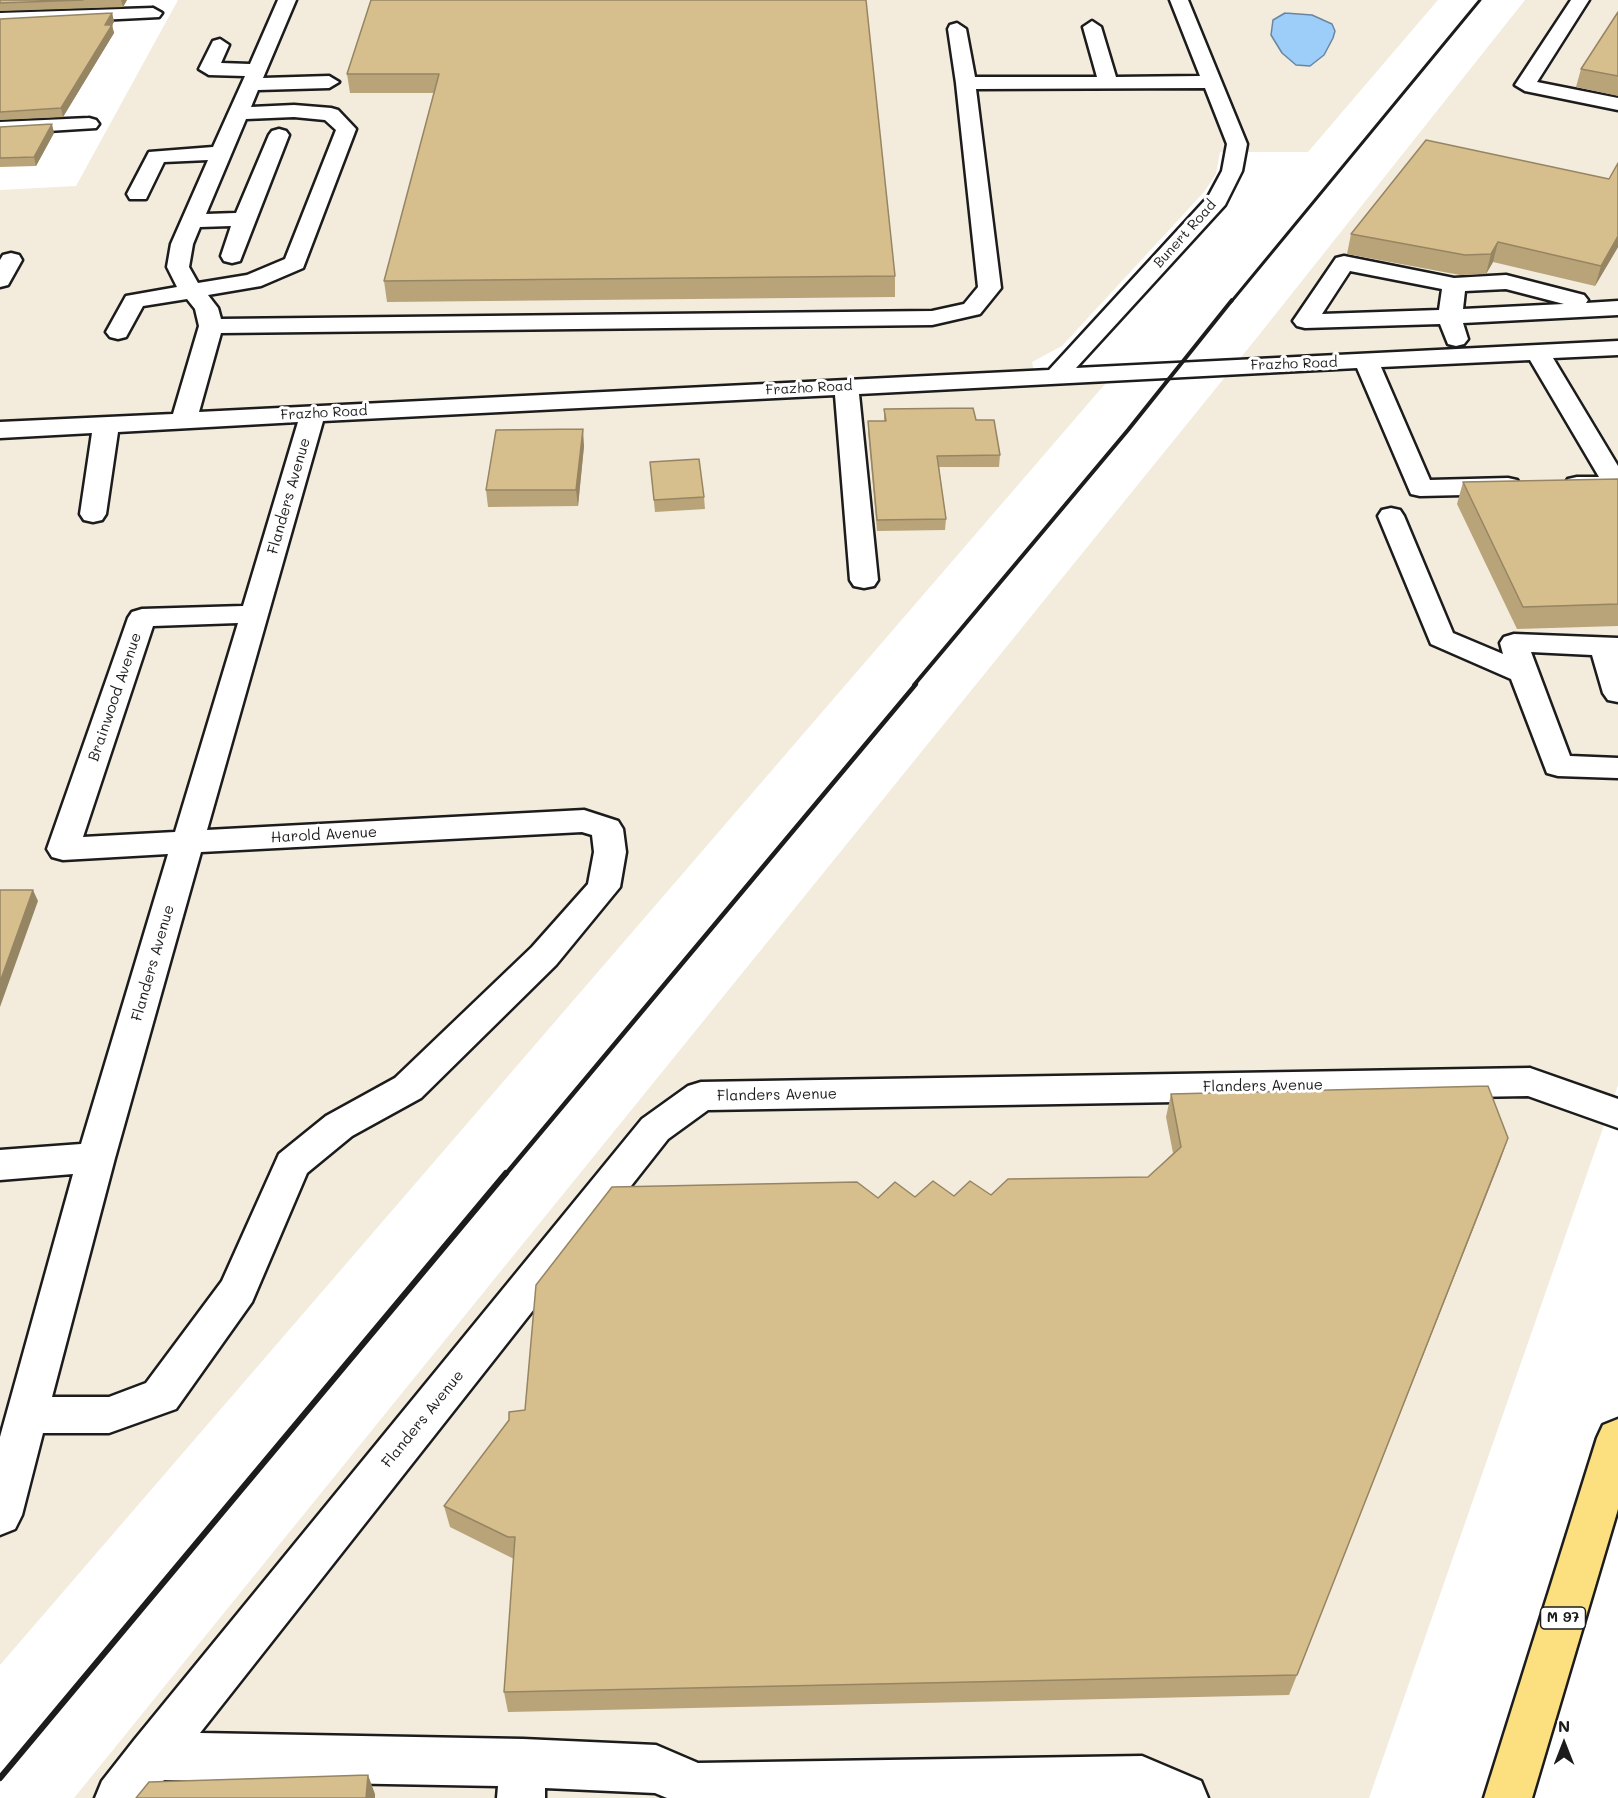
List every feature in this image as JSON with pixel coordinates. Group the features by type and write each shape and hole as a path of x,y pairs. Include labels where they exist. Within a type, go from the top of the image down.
{"main road":[{"name":"M 97","path":"1508,1798 1618,1438"}],"street":[{"path":"184,420 211,326 206,308 184,280 178,267 182,244 254,72 287,0"},
{"name":"Bunert Road","path":"1057,375 1217,200 1228,182 1237,144 1179,0"},
{"path":"1580,0 1525,85 1618,104"},
{"path":"0,19 153,13"},
{"path":"1092,27 1108,82"},
{"path":"211,326 932,318 972,309 990,288 966,83 957,29"},
{"path":"220,45 209,69 254,72 329,82"},
{"path":"254,72 280,63"},
{"path":"966,83 1212,82"},
{"path":"118,332 134,301 253,281 295,263 346,129 331,114 294,111 236,114"},
{"path":"0,128 89,124"},
{"path":"232,256 244,219 279,135"},
{"path":"138,194 156,156 220,153"},
{"path":"192,221 244,219"},
{"path":"1344,263 1454,285 1506,282 1614,302 1450,317 1305,321 1344,263"},
{"path":"1454,285 1450,317 1461,355"},
{"name":"Frazho Road","path":"0,430 1618,348"},
{"path":"1366,361 1420,488 1616,484 1537,352"},
{"path":"846,386 864,580"},
{"name":"Flanders Avenue","path":"0,1515 29,1415 96,1158 313,413"},
{"path":"93,514 106,424"},
{"path":"1391,516 1442,638 1524,674"},
{"name":"Brainwood Avenue","path":"63,849 142,618 255,614"},
{"path":"1618,693 1611,647 1514,643 1558,766 1618,768"},
{"name":"Harold Avenue","path":"29,1415 109,1415 161,1396 238,1290 292,1164 339,1126 408,1088 544,956 604,887 610,852 607,829 584,821 63,849"},
{"name":"Flanders Avenue","path":"118,1798 655,1129 701,1096 1530,1082 1618,1114"},
{"path":"0,1165 96,1158"},
{"path":"152,1756 522,1780 655,1783 697,1787 1142,1780 1184,1798"}],"shaded area":[{"path":"178,0 1438,0 1308,152 1220,152 1216,174 1204,192 1062,346 1032,362 1037,386 1106,383 0,1665 0,190 76,186"},
{"path":"1525,0 1618,0 1618,1085 1369,1798 74,1798 1255,340"}],"water":[{"path":"1285,13 1312,15 1332,24 1335,31 1333,38 1324,55 1310,66 1296,65 1282,53 1271,35 1273,20"}],"building":[{"path":"0,0 83,0 0,3"},
{"path":"371,0 866,0 895,276 384,281 439,74 347,74"},
{"path":"1618,12 1618,76 1581,69"},
{"path":"112,13 105,25 112,25 61,108 0,112 0,19"},
{"path":"52,124 34,157 0,158 0,127"},
{"path":"1426,140 1609,179 1618,163 1618,236 1601,266 1498,242 1491,254 1465,255 1351,234"},
{"path":"973,408 976,420 994,420 1000,455 937,456 946,519 877,520 868,421 886,421 884,409"},
{"path":"583,429 576,490 486,490 496,430"},
{"path":"699,459 704,497 654,500 650,462"},
{"path":"1618,479 1618,604 1523,607 1463,482"},
{"path":"0,890 33,890 0,982"},
{"path":"1488,1086 1508,1138 1297,1675 504,1692 515,1537 508,1537 444,1506 509,1420 509,1412 525,1410 536,1285 612,1187 857,1182 878,1198 895,1182 915,1197 933,1181 954,1196 970,1181 991,1195 1008,1179 1148,1177 1181,1147 1171,1094"},
{"path":"368,1775 366,1798 136,1798 149,1782"}],"railway":[{"path":"1231,302 1480,0"},
{"path":"914,685 1128,430 1232,300"},
{"path":"505,1175 916,684"},
{"path":"0,1778 506,1173"}]}
